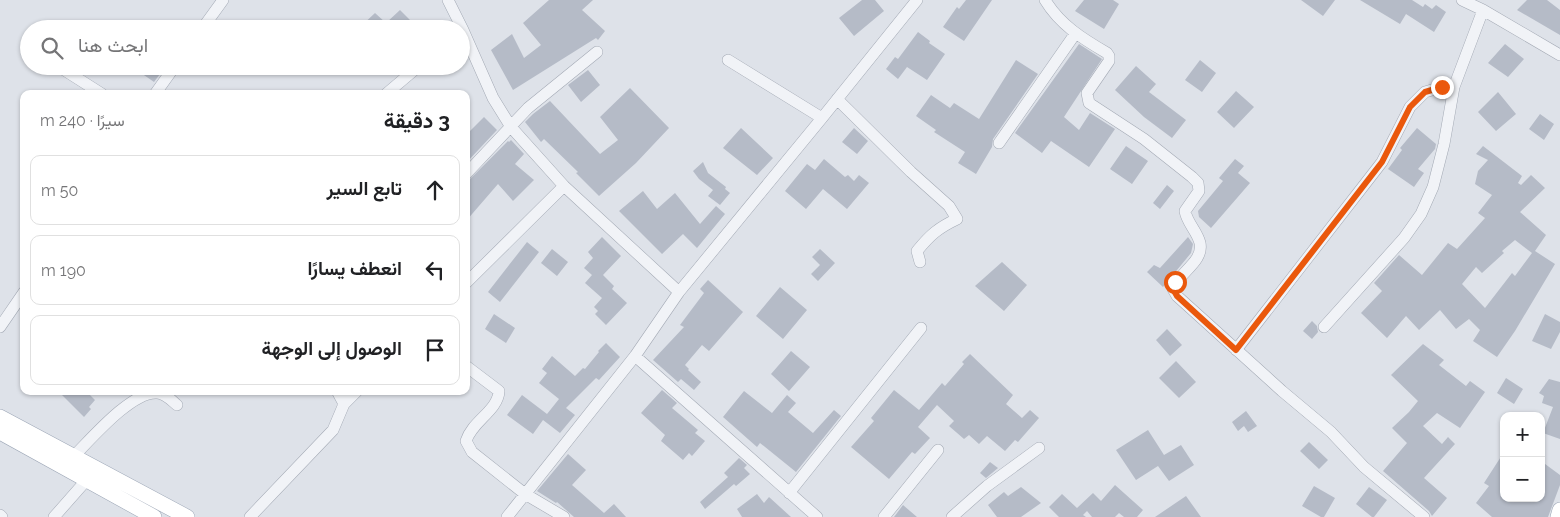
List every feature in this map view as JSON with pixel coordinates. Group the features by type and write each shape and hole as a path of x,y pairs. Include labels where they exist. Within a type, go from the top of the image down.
{"main road":[{"path":"0,417 187,517"},
{"path":"0,432 154,517"},
{"path":"1558,517 1560,510"}],"street":[{"path":"209,20 223,0"},
{"path":"448,0 457,20"},
{"path":"506,517 635,356 679,292 917,0"},
{"path":"1045,0 1049,7 1075,34 1109,56 1109,61 1087,93 1090,103 1144,139 1198,183 1199,191 1185,211 1186,219 1200,245 1199,254 1195,262 1175,282 1173,289 1177,296 1282,391 1331,432 1364,467 1424,517"},
{"path":"1462,0 1483,10 1560,55"},
{"path":"1324,327 1404,238 1421,214 1433,187 1444,144 1454,87 1483,10"},
{"path":"999,143 1075,34"},
{"path":"470,48 493,98 511,128 564,186 679,292"},
{"path":"470,170 528,108 597,52"},
{"path":"728,60 822,118"},
{"path":"72,75 96,90"},
{"path":"158,90 169,75"},
{"path":"391,90 408,75"},
{"path":"1236,350 1382,162 1410,107 1425,92 1442,87 1454,87"},
{"path":"837,99 911,172 949,206 957,219 941,226 930,235 917,251 920,262"},
{"path":"470,279 564,186"},
{"path":"0,327 20,298"},
{"path":"789,493 921,328"},
{"path":"635,356 817,517"},
{"path":"470,369 499,391 495,404 469,431 466,441 472,452 525,494 564,517"},
{"path":"74,456 126,405 144,395"},
{"path":"163,395 177,405"},
{"path":"339,395 344,404"},
{"path":"250,517 333,430 344,404 353,395"},
{"path":"952,517 987,486 1039,448"},
{"path":"884,517 938,450"},
{"path":"54,517 97,468"}],"building":[{"path":"549,0 593,0 582,10 605,31 598,40 596,38 513,90 491,50 512,34 524,58 541,45 523,23"},
{"path":"862,0 875,0 884,11 854,36 839,18"},
{"path":"966,0 992,0 964,41 943,27 957,7 959,9"},
{"path":"1084,0 1113,0 1119,4 1104,29 1075,11"},
{"path":"1301,0 1335,0 1323,16"},
{"path":"1360,0 1412,0 1423,7 1425,4 1432,9 1436,5 1446,12 1434,32 1406,14 1400,24"},
{"path":"1527,0 1547,0 1560,10 1560,35 1517,10"},
{"path":"400,10 410,20 389,20"},
{"path":"375,13 383,20 368,20"},
{"path":"918,32 930,41 929,43 945,54 927,80 907,67 898,79 886,69 895,57 898,59"},
{"path":"1079,44 1102,59 1064,117 1079,130 1090,113 1115,129 1089,167 1051,141 1042,153 1015,133"},
{"path":"1505,44 1524,59 1508,77 1488,63"},
{"path":"1016,60 1038,74 993,139 992,147 976,174 958,163 965,152 934,132 936,130 916,116 931,95 950,108 954,103 979,119"},
{"path":"1200,60 1216,73 1202,92 1185,80"},
{"path":"1136,66 1156,84 1149,92 1186,120 1172,138 1144,117 1115,90"},
{"path":"588,70 600,85 581,102 568,85"},
{"path":"144,75 159,75 154,82"},
{"path":"630,88 669,128 636,163 599,196 576,173 578,172 544,139 541,142 525,122 550,101 600,154 618,140 600,117"},
{"path":"1236,91 1254,107 1234,128 1217,112"},
{"path":"1498,92 1516,114 1496,131 1478,112"},
{"path":"1540,114 1554,124 1544,140 1529,129"},
{"path":"484,117 497,130 470,159 470,131"},
{"path":"741,128 773,158 757,175 723,148"},
{"path":"854,128 868,141 857,154 842,142"},
{"path":"1417,128 1436,144 1435,149 1418,169 1424,173 1414,187 1388,169 1402,150 1400,148"},
{"path":"511,140 524,154 515,164 534,180 513,201 498,184 470,216 470,179"},
{"path":"1126,146 1148,161 1132,184 1110,169"},
{"path":"1483,146 1522,176 1518,183 1521,185 1531,175 1545,188 1520,212 1546,235 1535,251 1555,264 1515,331 1497,357 1473,341 1480,330 1469,319 1456,329 1440,310 1419,330 1406,316 1387,338 1361,313 1382,291 1374,283 1399,255 1422,275 1448,243 1457,249 1485,218 1478,213 1492,195 1475,184 1478,171 1488,160 1476,154","holes":["1515,240 1532,253 1515,276 1512,273 1485,308 1462,284 1476,267 1482,273"]},
{"path":"824,159 845,177 848,175 854,181 859,175 869,183 847,209 823,189 806,209 785,191 807,164 815,170"},
{"path":"1235,159 1244,166 1238,173 1250,183 1211,228 1199,217 1198,211 1223,181 1219,178"},
{"path":"703,162 708,173 726,187 725,189 730,193 720,205 708,196 713,190 699,179 693,171"},
{"path":"1167,185 1174,191 1160,209 1153,203"},
{"path":"643,191 657,209 675,193 700,224 716,206 725,214 697,248 683,234 662,254 619,211"},
{"path":"602,237 621,256 603,275 614,286 612,289 627,303 606,325 595,314 598,311 594,307 602,298 585,283 592,275 584,268 593,258 588,252"},
{"path":"1188,237 1193,244 1191,253 1163,287 1147,272 1154,265 1160,268"},
{"path":"527,242 539,252 500,302 488,292"},
{"path":"552,249 568,262 557,276 541,263"},
{"path":"820,249 835,263 818,281 811,274 820,265 812,257"},
{"path":"1002,262 1027,285 1004,311 975,286"},
{"path":"708,280 743,312 709,351 702,345 685,365 701,382 694,390 681,379 678,382 653,360 684,327 680,325 704,293 700,289"},
{"path":"780,287 807,310 783,339 756,316"},
{"path":"494,314 515,328 506,343 485,329"},
{"path":"1545,314 1560,322 1560,332 1551,349 1532,341"},
{"path":"1312,321 1317,326 1318,332 1312,339 1303,331"},
{"path":"1167,329 1182,345 1170,356 1156,340"},
{"path":"606,343 620,357 599,380 596,378 566,408 575,415 560,433 543,420 533,434 507,415 522,395 547,414 559,399 539,383 547,373 542,369 552,356 575,376 583,368 585,369"},
{"path":"1423,344 1444,360 1439,365 1466,386 1470,381 1485,392 1460,428 1437,413 1423,426 1442,444 1448,437 1455,444 1424,478 1447,498 1432,516 1429,511 1383,471 1407,443 1392,428 1418,401 1391,375"},
{"path":"791,351 810,367 789,391 771,374"},
{"path":"970,354 1013,395 1006,404 1022,418 1030,410 1039,418 1018,442 1015,440 1005,451 987,436 979,444 969,435 964,439 949,426 954,421 937,405 918,427 930,438 915,454 912,452 889,479 851,447 874,421 871,418 894,390 919,410 942,383 945,386"},
{"path":"1176,361 1196,382 1179,398 1159,378"},
{"path":"1506,378 1523,389 1514,404 1497,393"},
{"path":"1549,379 1560,382 1560,439 1545,434 1545,428 1553,407 1542,403 1544,396 1539,393"},
{"path":"662,390 677,403 672,408 698,430 695,433 705,441 692,456 689,453 683,460 661,441 665,435 641,413"},
{"path":"744,391 772,413 787,395 796,403 788,412 813,433 834,410 841,416 796,472 760,443 757,447 723,417"},
{"path":"62,395 90,395 95,400 89,407 91,409 84,417"},
{"path":"1246,411 1257,426 1248,432 1244,426 1238,431 1232,422"},
{"path":"1148,430 1164,455 1181,445 1194,465 1169,481 1158,466 1136,480 1116,450"},
{"path":"1309,442 1328,460 1319,469 1300,451"},
{"path":"568,454 586,470 572,485 604,513 614,504 626,517 574,517 557,502 537,491"},
{"path":"739,458 747,465 744,468 750,474 736,486 734,484 705,509 700,502 728,477 724,473"},
{"path":"1500,458 1500,502 1545,502 1545,464 1560,475 1560,485 1548,517 1492,517 1476,503 1489,486 1484,483"},
{"path":"990,462 998,468 986,478 980,473"},
{"path":"1115,485 1143,510 1137,517 1124,517 1119,513 1115,517 1092,517 1087,511 1083,515 1086,517 1059,517 1049,507 1062,494 1077,508 1093,493 1101,501"},
{"path":"1314,486 1335,498 1324,517 1302,506"},
{"path":"1021,487 1041,503 1021,517 997,517 988,505 1004,492 1008,496"},
{"path":"1369,487 1387,500 1374,517 1356,504"},
{"path":"757,494 764,503 769,497 791,517 742,517 737,509"},
{"path":"1186,496 1201,517 1155,517"},
{"path":"903,505 917,517 894,517"}],"route":[{"path":"1175,282 1173,289 1183,303 1236,350 1382,162 1410,107 1425,92 1442,87"}]}
